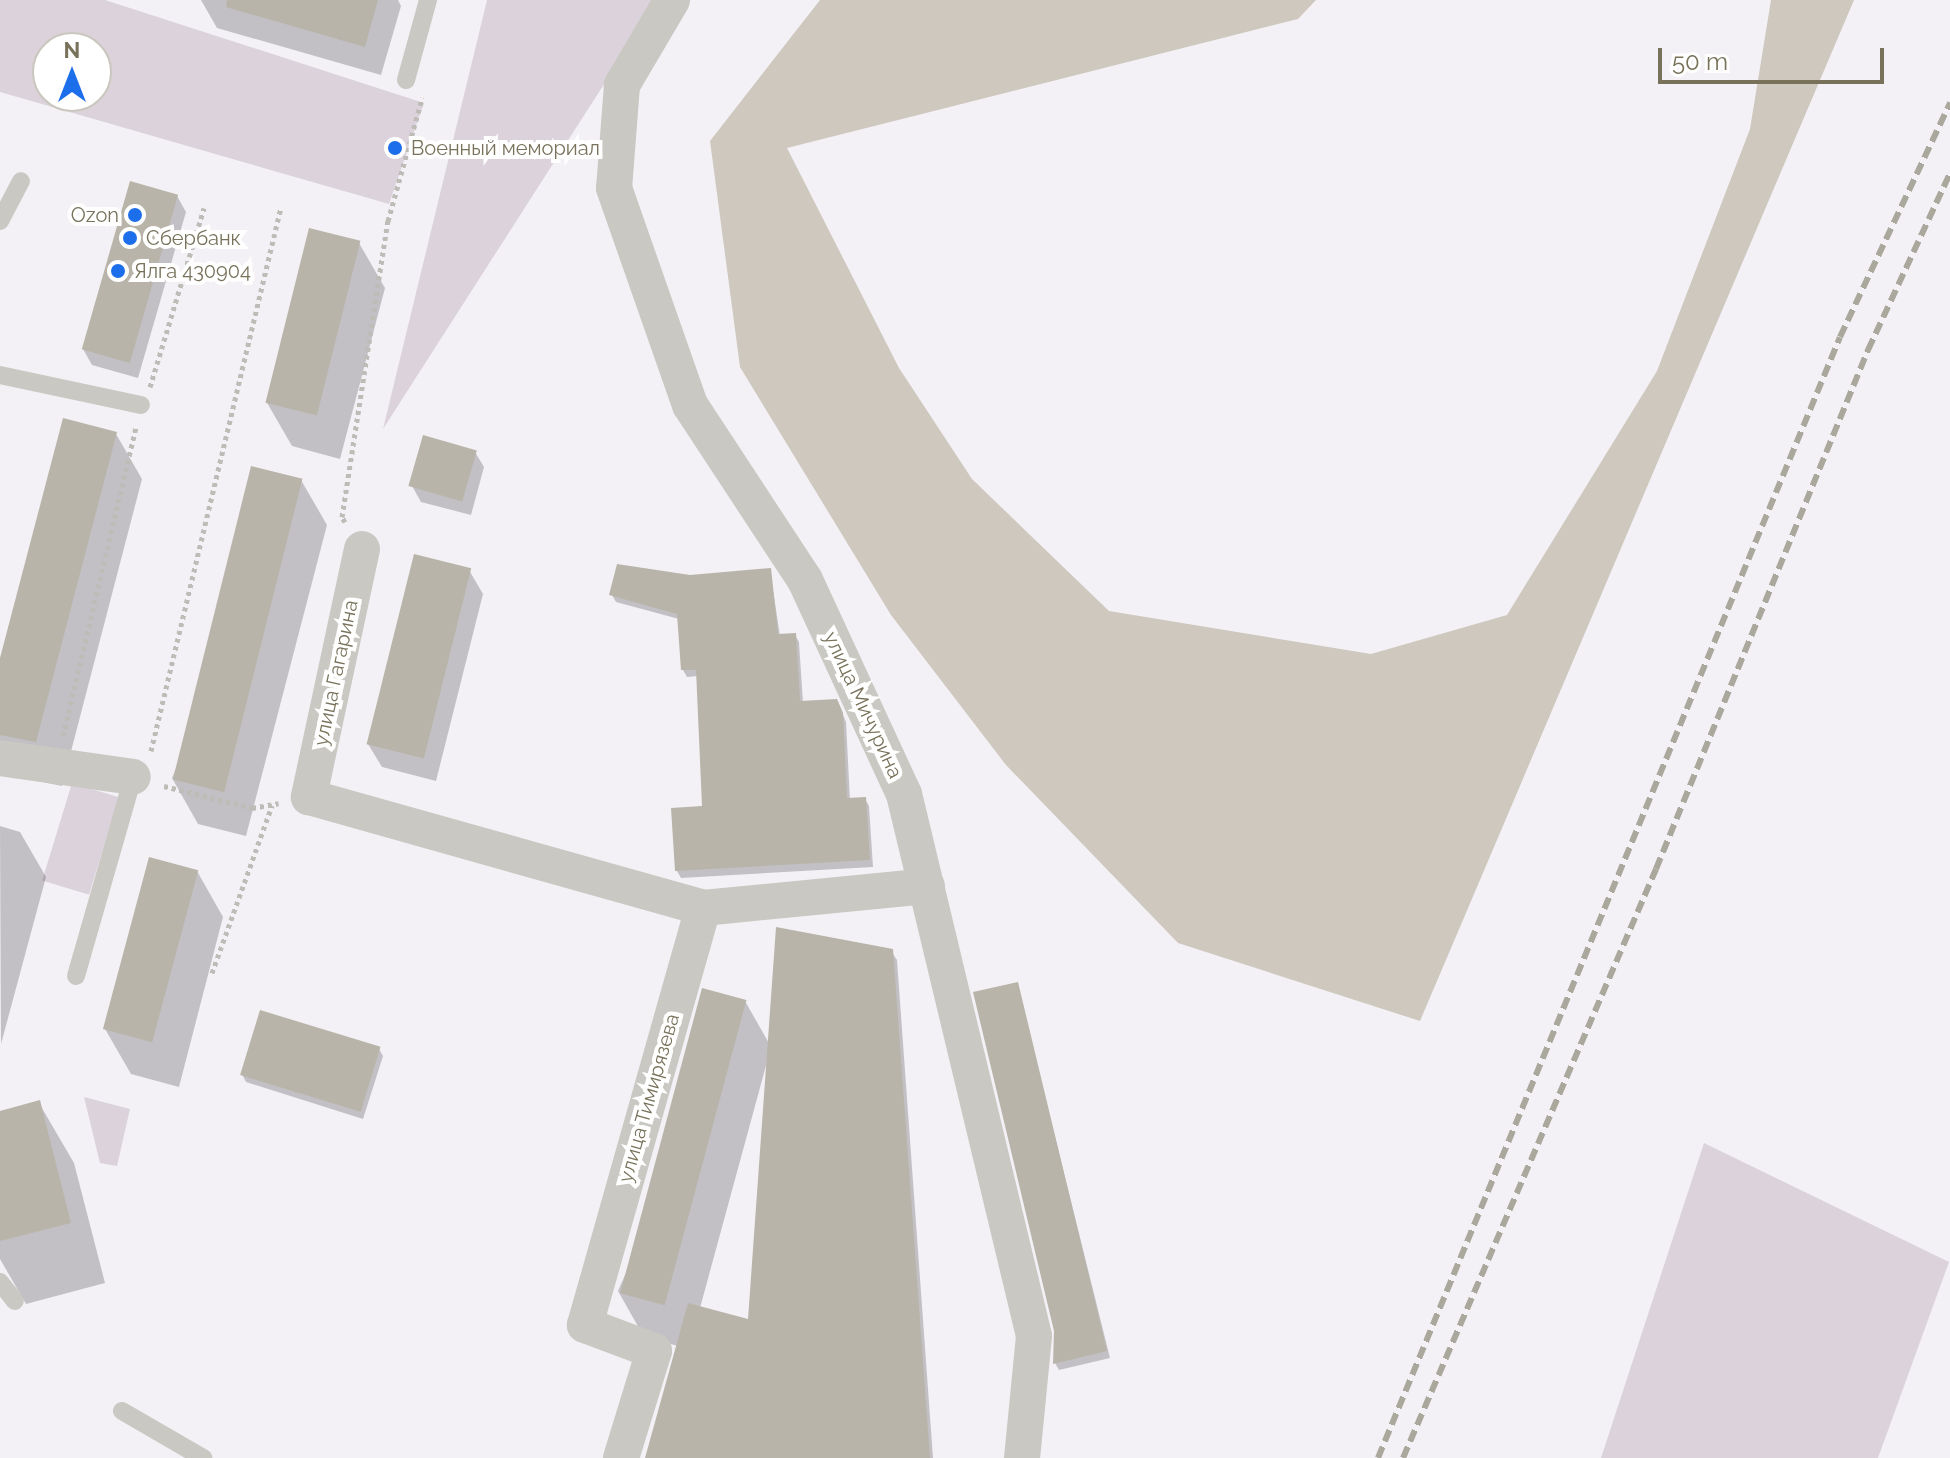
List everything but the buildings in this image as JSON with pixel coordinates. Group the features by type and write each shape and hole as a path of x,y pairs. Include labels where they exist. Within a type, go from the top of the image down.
{"street":[{"name":"улица Мичурина","path":"672,0 622,85 614,188 690,405 805,580 904,794 1034,1336 1022,1458"},
{"name":"улица Гагарина","path":"309,797 362,549"},
{"path":"0,758 138,779"},
{"path":"309,797 703,908 927,886"},
{"name":"улица Тимирязева","path":"621,1458 654,1351 585,1325 703,908"}],"lane":[{"path":"406,80 428,0"},
{"path":"0,221 21,181"},
{"path":"0,375 141,405"},
{"path":"76,976 138,779"},
{"path":"0,1282 15,1301"},
{"path":"122,1411 203,1458"}],"path":[{"path":"362,549 342,517 388,221 424,88"},
{"path":"281,207 138,779 252,808 309,797"},
{"path":"53,766 141,405 204,208"},
{"path":"212,973 272,804"}],"shaded area":[{"path":"0,0 105,0 424,103 389,204 69,112 112,112 112,32 32,32 32,101 0,92"},
{"path":"487,0 658,0 383,429"},
{"path":"820,0 1316,0 1298,19 787,148 899,368 972,479 1109,611 1371,654 1507,615 1657,371 1750,129 1771,0 1854,0 1420,1021 1178,943 1006,765 891,615 740,367 710,141"},
{"path":"72,783 119,797 89,895 42,881"},
{"path":"84,1097 130,1109 117,1166 100,1163"},
{"path":"1704,1143 1949,1262 1878,1458 1601,1458"}],"railway":[{"path":"1378,1458 1840,337 1950,103"},
{"path":"1403,1458 1656,869 1868,350 1950,173"}],"place":[{"name":"Военный мемориал","path":"395,148"},
{"name":"Ozon","path":"135,215"},
{"name":"Сбербанк","path":"130,238"},
{"name":"Ялга 430904","path":"118,271"}]}
